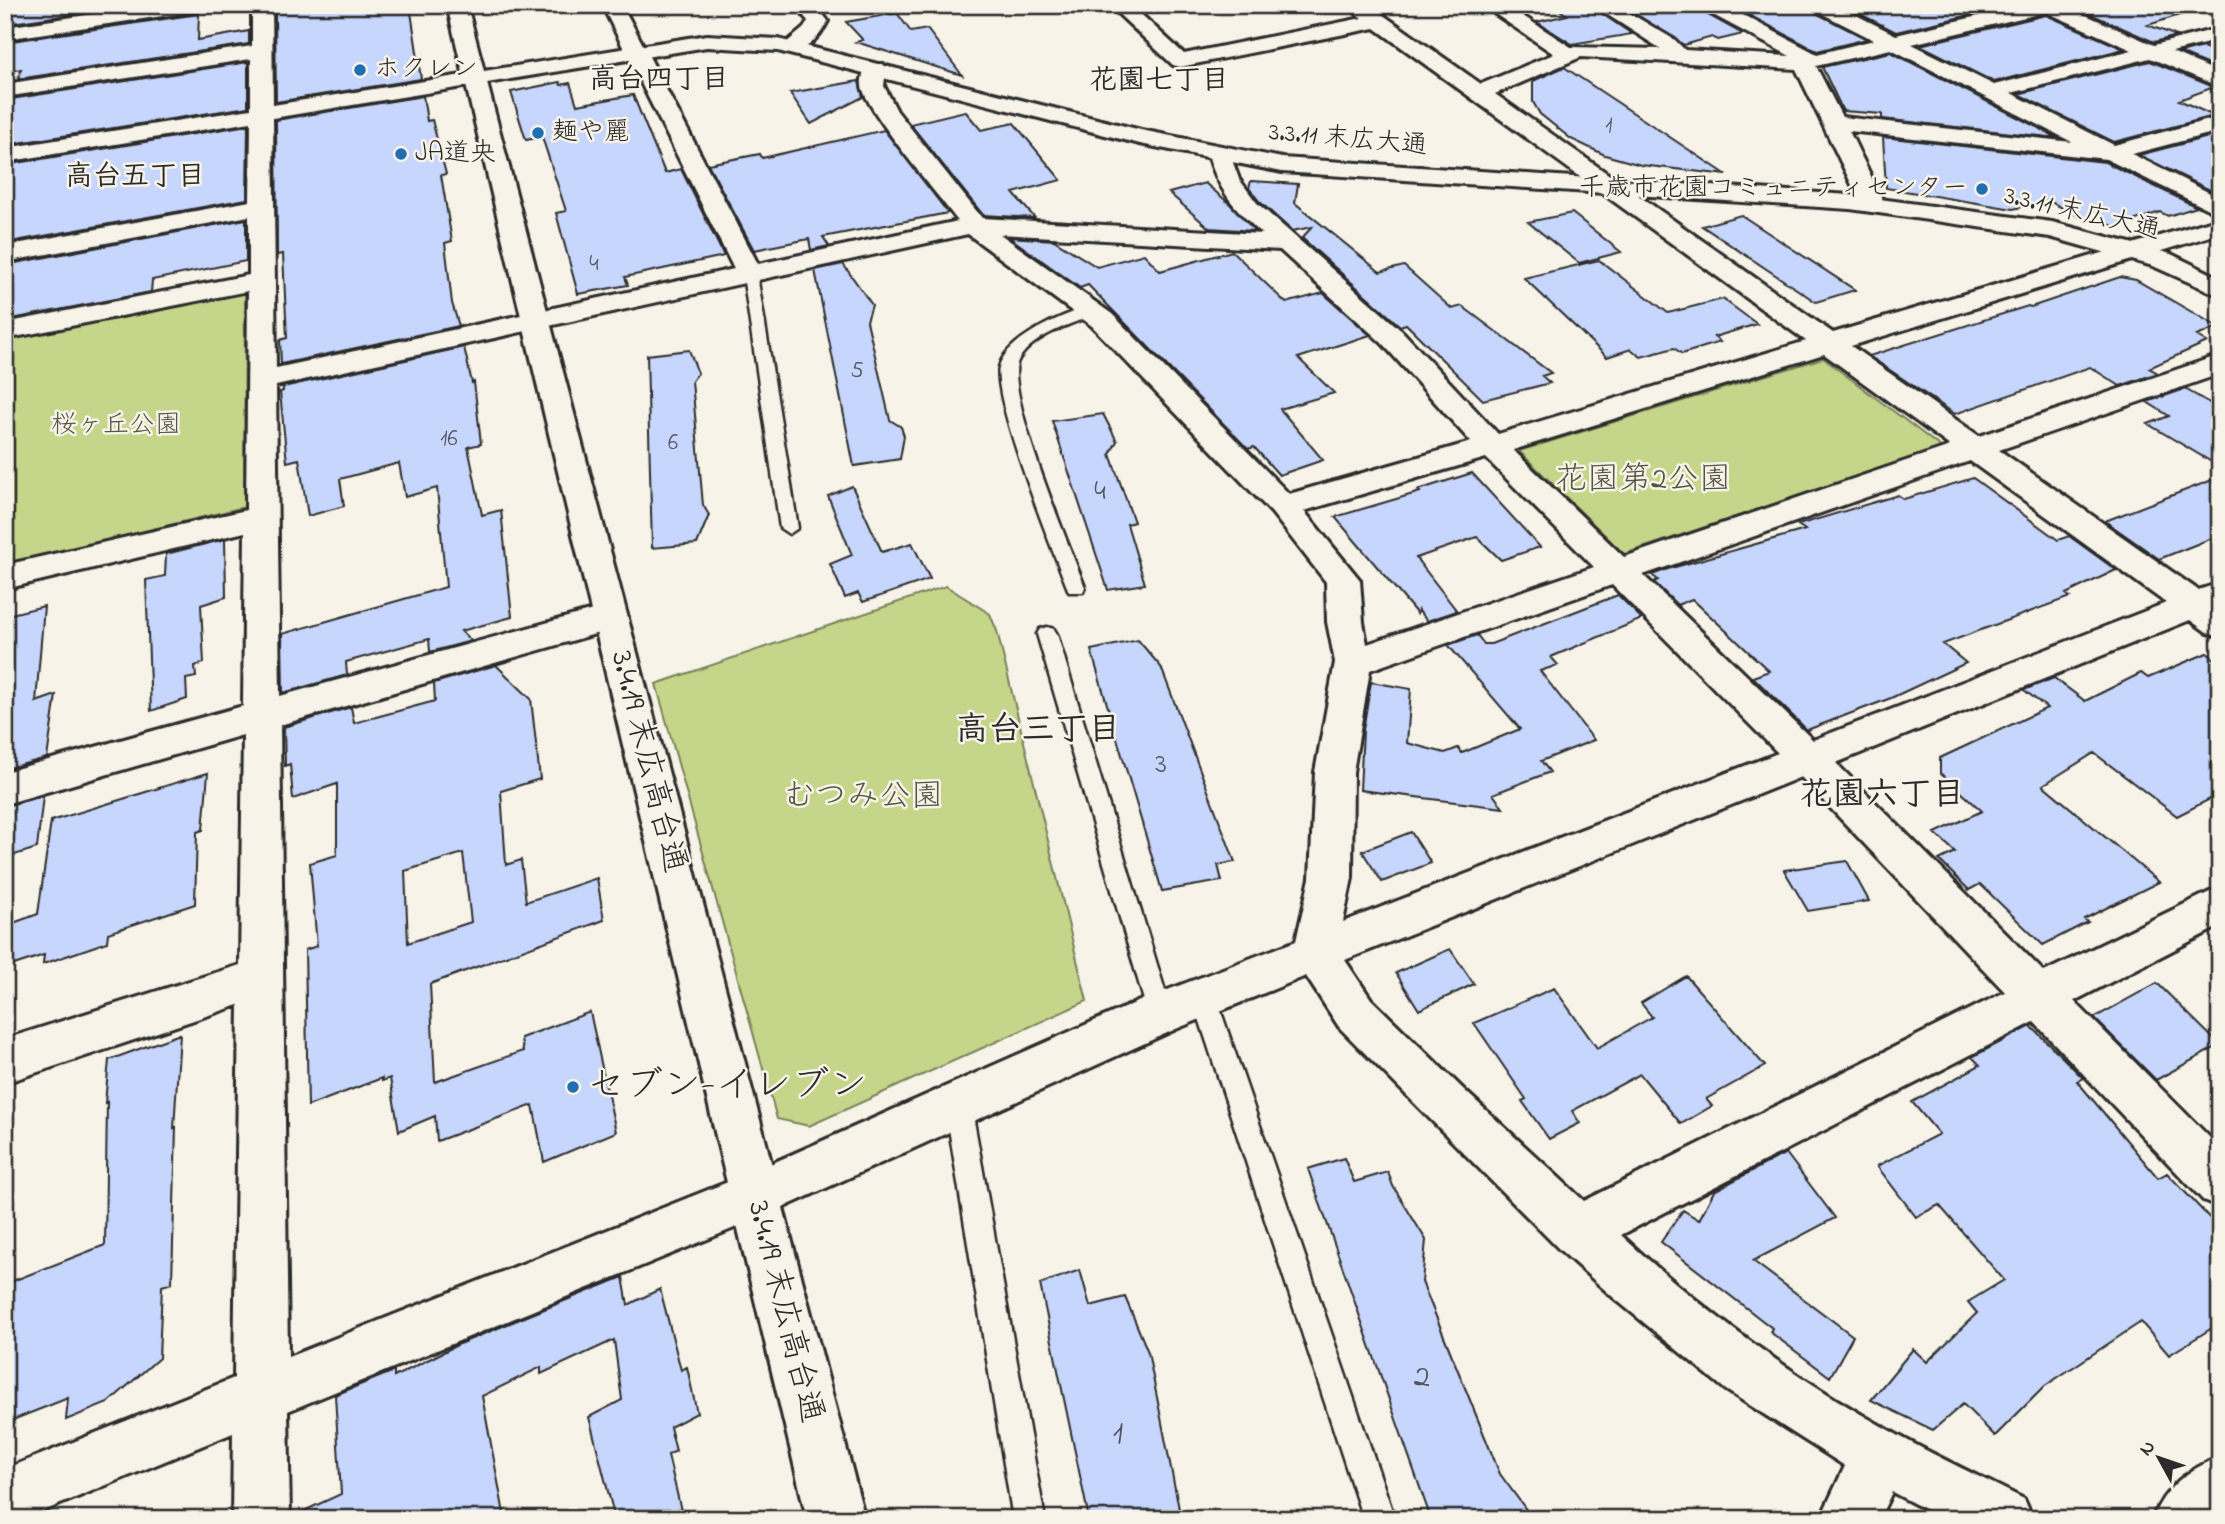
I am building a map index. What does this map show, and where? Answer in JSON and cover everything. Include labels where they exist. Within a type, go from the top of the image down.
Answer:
[{"type":"street","points":[[5,33],[197,5]]},
{"type":"street","points":[[261,1519],[262,5]]},
{"type":"street","name":"3.4.19 末広高台通","points":[[457,5],[836,1519]]},
{"type":"street","points":[[612,5],[750,275]]},
{"type":"street","points":[[790,48],[812,32],[818,20],[805,5]]},
{"type":"street","points":[[1119,5],[1180,61],[1379,21]]},
{"type":"street","points":[[1356,5],[1975,449],[2211,608]]},
{"type":"street","points":[[1492,5],[1570,55]]},
{"type":"street","points":[[1602,5],[1668,44],[1679,57]]},
{"type":"street","points":[[1716,9],[1752,5]]},
{"type":"street","points":[[1820,5],[2220,208]]},
{"type":"street","points":[[1478,93],[1578,51],[1810,62],[2047,6],[2220,81]]},
{"type":"street","points":[[1716,9],[1810,62],[1833,122],[1873,205]]},
{"type":"street","points":[[1991,92],[2220,34]]},
{"type":"street","name":"3.3.11 末広大通","points":[[5,155],[707,40],[790,48],[1140,137],[1282,165],[1793,197],[1873,205],[2052,230],[2162,260],[2220,288]]},
{"type":"street","points":[[5,91],[262,51]]},
{"type":"street","points":[[875,69],[873,86],[887,113],[974,225],[1102,320],[1283,506],[1343,580],[1345,622],[1353,662],[1334,772],[1331,878],[1315,952],[1355,1013],[1577,1231],[1632,1280],[1745,1371],[1880,1456],[2004,1519]]},
{"type":"street","points":[[1833,122],[2111,153],[2220,124]]},
{"type":"street","points":[[1220,154],[1227,180],[1248,208],[1392,337],[1492,446],[1807,758],[2220,1182]]},
{"type":"street","points":[[5,254],[262,206]]},
{"type":"street","points":[[262,380],[974,225],[1287,243]]},
{"type":"street","points":[[1283,506],[1492,446],[2220,225]]},
{"type":"street","points":[[5,331],[262,280]]},
{"type":"street","points":[[1353,662],[2220,364]]},
{"type":"street","points":[[5,577],[262,517]]},
{"type":"street","points":[[5,1498],[754,1196],[1160,1014],[1807,758],[2211,608]]},
{"type":"street","points":[[5,788],[611,617]]},
{"type":"street","points":[[1577,1231],[2220,905]]},
{"type":"street","points":[[5,1061],[262,978]]},
{"type":"street","points":[[1849,1519],[1880,1456]]},
{"type":"street","points":[[2181,1519],[2220,1485]]},
{"type":"lane","points":[[750,275],[789,528]]},
{"type":"lane","points":[[1076,587],[1010,400],[1007,367],[1021,347],[1050,328],[1090,312]]},
{"type":"lane","points":[[1047,634],[1160,1014]]},
{"type":"lane","points":[[1204,997],[1379,1519]]},
{"type":"lane","points":[[958,1104],[1030,1519]]},
{"type":"green space","name":"桜ヶ丘公園","points":[[245,290],[244,507],[5,565],[5,338]]},
{"type":"green space","name":"花園第2公園","points":[[1823,358],[1942,448],[1624,554],[1519,451]]},
{"type":"green space","name":"むつみ公園","points":[[946,586],[990,614],[997,631],[1087,1001],[809,1126],[777,1119],[656,684]]},
{"type":"building","points":[[5,5],[135,5],[5,24]]},
{"type":"building","points":[[280,5],[410,5],[421,79],[276,102],[275,10],[280,9]]},
{"type":"building","points":[[1552,5],[1589,5],[1632,34],[1572,44],[1537,22],[1567,15]]},
{"type":"building","points":[[1622,5],[1697,5],[1701,11],[1743,34],[1718,40],[1712,37],[1684,45]]},
{"type":"building","points":[[1730,5],[1808,5],[1812,11],[1867,39],[1817,51]]},
{"type":"building","points":[[1842,5],[2013,5],[1896,32]]},
{"type":"building","points":[[2070,5],[2185,5],[2186,13],[2148,25],[2177,36],[2154,42]]},
{"type":"building","points":[[897,13],[911,32],[927,29],[962,75],[856,42],[863,40],[846,22]]},
{"type":"building","points":[[199,14],[198,40],[249,31],[249,44],[18,79],[21,69],[5,72],[5,42]]},
{"type":"building","points":[[2046,15],[2124,49],[1994,82],[1920,45]]},
{"type":"building","points":[[2203,47],[2220,53],[2220,70],[2180,53]]},
{"type":"building","points":[[1891,52],[2058,138],[1882,119],[1882,114],[1843,111],[1822,67]]},
{"type":"building","points":[[2150,61],[2214,87],[2179,100],[2214,116],[2114,142],[2018,94]]},
{"type":"building","points":[[248,62],[248,107],[5,145],[5,116],[11,99]]},
{"type":"building","points":[[1564,67],[1727,175],[1641,165],[1605,155],[1571,139],[1540,114],[1533,102],[1533,81]]},
{"type":"building","points":[[859,81],[863,97],[811,124],[790,93]]},
{"type":"building","points":[[560,82],[561,85],[570,83],[577,105],[633,95],[665,173],[681,169],[724,256],[625,277],[628,285],[578,294],[556,213],[566,211],[542,137],[526,140],[511,92]]},
{"type":"building","points":[[423,96],[427,121],[432,120],[446,174],[441,175],[452,241],[445,243],[452,303],[459,326],[281,364],[280,340],[287,338],[283,254],[277,255],[276,120]]},
{"type":"building","points":[[965,111],[981,130],[1014,123],[1061,180],[1013,193],[1035,218],[983,215],[910,124]]},
{"type":"building","points":[[248,125],[247,199],[5,243],[5,165]]},
{"type":"building","points":[[884,130],[948,213],[823,237],[829,246],[811,250],[809,239],[754,250],[708,164],[760,154],[762,158]]},
{"type":"building","points":[[2220,134],[2220,195],[2139,155]]},
{"type":"building","points":[[1883,137],[2105,162],[2197,207],[2168,216],[2160,212],[2115,227],[2094,217],[2086,220],[2049,201],[2013,209],[1886,188]]},
{"type":"building","points":[[1251,181],[1298,184],[1295,203],[1380,272],[1404,266],[1452,309],[1462,306],[1551,373],[1542,376],[1550,383],[1483,400],[1406,324],[1400,326],[1302,238],[1312,227],[1292,231],[1259,201],[1249,188]]},
{"type":"building","points":[[1205,183],[1230,204],[1255,231],[1209,228],[1169,193]]},
{"type":"building","points":[[1572,213],[1621,252],[1579,263],[1528,222]]},
{"type":"building","points":[[1741,215],[1855,290],[1816,302],[1702,226]]},
{"type":"building","points":[[246,219],[246,261],[152,280],[151,292],[7,320],[9,308],[5,308],[5,265]]},
{"type":"building","points":[[1009,237],[1054,240],[1097,267],[1144,254],[1160,271],[1232,251],[1286,303],[1323,293],[1370,335],[1298,358],[1334,393],[1280,409],[1323,460],[1279,475],[1254,447],[1248,449],[1088,285],[1080,288]]},
{"type":"building","points":[[1599,260],[1668,313],[1723,299],[1757,324],[1714,337],[1720,342],[1682,354],[1674,348],[1641,357],[1631,349],[1607,357],[1524,278]]},
{"type":"building","points":[[843,264],[872,305],[867,321],[890,420],[901,427],[904,436],[900,459],[854,466],[815,270]]},
{"type":"building","points":[[2120,277],[2136,280],[2218,327],[2197,336],[2207,342],[2149,368],[2158,373],[2120,386],[2090,367],[1955,414],[1869,356],[2031,307]]},
{"type":"building","points":[[464,347],[472,383],[474,382],[481,444],[468,447],[482,515],[501,510],[512,617],[461,631],[471,641],[430,652],[429,639],[346,662],[347,675],[283,693],[282,634],[446,587],[437,488],[405,497],[399,463],[340,479],[344,506],[308,516],[299,459],[287,462],[280,392],[283,387]]},
{"type":"building","points":[[689,350],[698,373],[692,381],[703,505],[709,515],[697,544],[652,548],[647,355]]},
{"type":"building","points":[[2185,389],[2220,409],[2220,467],[2148,424],[2169,416],[2147,402]]},
{"type":"building","points":[[1103,414],[1117,441],[1110,454],[1134,522],[1127,524],[1145,584],[1108,590],[1052,421]]},
{"type":"building","points":[[1472,473],[1540,547],[1501,560],[1477,537],[1416,558],[1457,611],[1427,621],[1418,610],[1417,614],[1335,517],[1420,492],[1418,490]]},
{"type":"building","points":[[2220,477],[2220,535],[2159,559],[2105,521]]},
{"type":"building","points":[[1973,478],[2058,540],[2069,536],[2116,570],[2066,594],[2070,597],[1943,644],[1966,663],[1891,698],[1807,730],[1753,677],[1769,671],[1692,599],[1677,605],[1654,582],[1658,580],[1652,575],[1668,569],[1805,530],[1798,525],[1898,495],[1904,499]]},
{"type":"building","points":[[852,486],[882,552],[912,543],[930,579],[863,602],[858,593],[845,598],[830,564],[852,555],[828,496]]},
{"type":"building","points":[[225,539],[226,597],[201,605],[204,663],[195,666],[196,677],[186,679],[187,699],[151,711],[146,580],[165,576],[166,554]]},
{"type":"building","points":[[1618,595],[1642,619],[1551,657],[1558,665],[1540,671],[1594,740],[1541,761],[1550,772],[1493,794],[1503,808],[1360,790],[1363,730],[1371,682],[1411,689],[1407,743],[1445,753],[1458,748],[1462,753],[1520,729],[1448,645],[1477,635],[1484,644],[1491,644]]},
{"type":"building","points":[[44,606],[36,702],[56,695],[47,758],[5,769],[7,615]]},
{"type":"building","points":[[1138,640],[1161,667],[1235,862],[1218,865],[1222,881],[1162,891],[1091,650]]},
{"type":"building","points":[[2207,653],[2220,663],[2220,794],[2177,816],[2094,753],[2043,785],[2159,882],[2084,919],[2088,922],[2043,945],[1980,884],[1969,890],[1939,860],[1955,852],[1935,833],[1982,811],[1940,773],[1940,758],[2047,708],[2024,690],[2054,678],[2085,701],[2141,673],[2148,678]]},
{"type":"building","points":[[496,665],[531,699],[540,779],[501,791],[506,865],[521,860],[526,902],[597,878],[604,920],[430,984],[435,1082],[523,1051],[521,1038],[590,1012],[616,1132],[544,1162],[533,1105],[437,1141],[435,1116],[399,1131],[390,1078],[382,1081],[382,1078],[308,1106],[305,950],[317,946],[310,863],[337,855],[337,784],[293,799],[290,764],[285,766],[284,727],[351,707],[354,723],[435,701],[434,683]],"holes":[[[463,853],[471,922],[408,943],[405,871]]]},
{"type":"building","points":[[208,773],[203,830],[197,832],[195,904],[108,933],[107,942],[43,964],[44,955],[5,968],[5,926],[38,914],[51,821]]},
{"type":"building","points":[[43,796],[37,848],[5,858],[5,806]]},
{"type":"building","points":[[1411,832],[1431,863],[1382,882],[1362,851]]},
{"type":"building","points":[[1847,861],[1869,901],[1808,911],[1784,870]]},
{"type":"building","points":[[1450,949],[1474,984],[1419,1010],[1396,973]]},
{"type":"building","points":[[1686,976],[1765,1066],[1706,1099],[1712,1106],[1681,1124],[1640,1074],[1572,1111],[1580,1123],[1549,1139],[1522,1101],[1526,1099],[1474,1023],[1554,988],[1597,1048],[1652,1017],[1641,1003]]},
{"type":"building","points":[[2157,983],[2220,1045],[2156,1080],[2094,1018]]},
{"type":"building","points":[[2031,1026],[2083,1078],[2077,1081],[2158,1178],[2167,1173],[2220,1229],[2220,1323],[2169,1355],[2141,1322],[2045,1386],[1995,1436],[1963,1404],[1933,1430],[1871,1400],[1913,1349],[1927,1362],[1977,1313],[1968,1302],[2004,1280],[1939,1205],[1916,1217],[1877,1166],[1939,1134],[1912,1102],[1980,1065],[1972,1057]]},
{"type":"building","points":[[180,1034],[174,1128],[176,1127],[172,1283],[162,1286],[159,1358],[108,1403],[66,1420],[68,1398],[5,1423],[5,1284],[105,1245],[107,1102],[105,1103],[109,1060]]},
{"type":"building","points":[[1786,1153],[1835,1218],[1753,1261],[1853,1336],[1830,1377],[1770,1332],[1772,1328],[1661,1242],[1683,1210],[1699,1220],[1714,1191]]},
{"type":"building","points":[[1344,1158],[1354,1182],[1388,1172],[1393,1186],[1426,1240],[1422,1282],[1500,1474],[1533,1519],[1431,1519],[1308,1169]]},
{"type":"building","points":[[1080,1270],[1090,1306],[1125,1297],[1148,1352],[1181,1519],[1089,1519],[1040,1284]]},
{"type":"building","points":[[623,1277],[628,1305],[660,1289],[681,1370],[687,1367],[697,1413],[670,1427],[676,1451],[668,1455],[683,1519],[615,1519],[589,1417],[622,1400],[614,1340],[541,1374],[541,1367],[482,1396],[505,1519],[293,1519],[293,1516],[341,1494],[335,1395],[394,1371],[394,1377],[459,1344]]},
{"type":"place","name":"ホクレン","points":[[360,70]]},
{"type":"place","name":"麺や麗","points":[[538,133]]},
{"type":"place","name":"JA道央","points":[[401,154]]},
{"type":"place","name":"千歳市花園コミュニティセンター","points":[[1982,189]]},
{"type":"place","name":"セブン-イレブン","points":[[573,1087]]},
{"type":"district","name":"高台四丁目","points":[[659,80]]},
{"type":"district","name":"花園七丁目","points":[[1159,81]]},
{"type":"district","name":"高台五丁目","points":[[135,177]]},
{"type":"district","name":"高台三丁目","points":[[1038,731]]},
{"type":"district","name":"花園六丁目","points":[[1882,796]]}]
